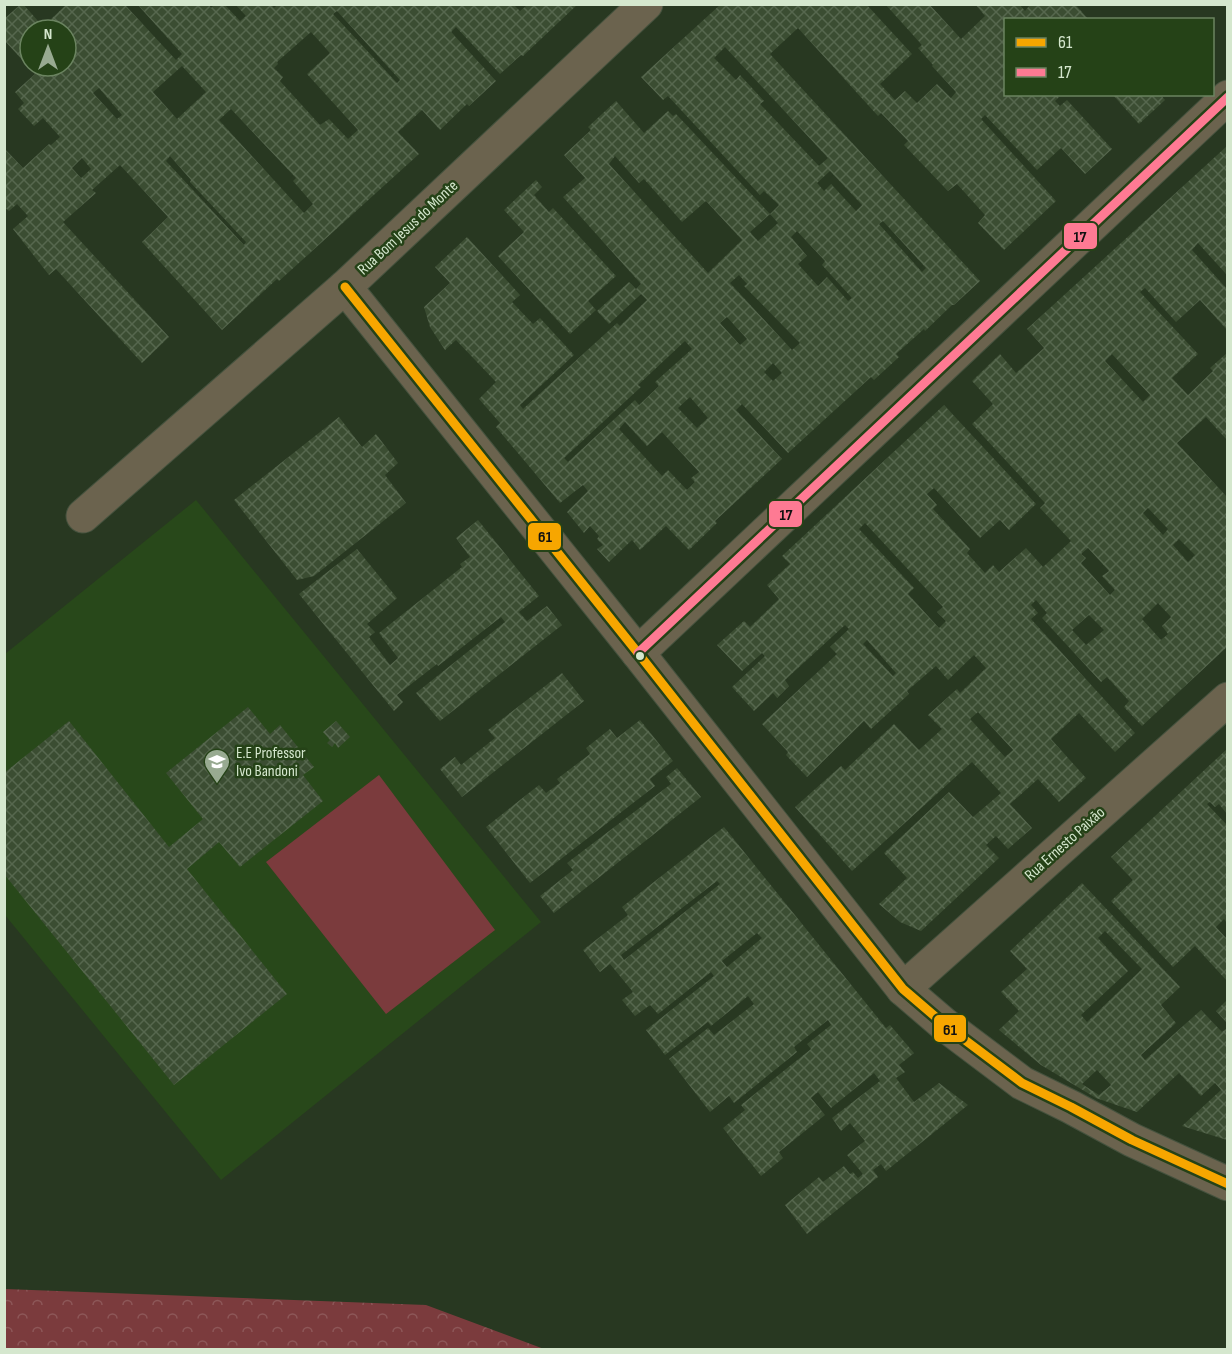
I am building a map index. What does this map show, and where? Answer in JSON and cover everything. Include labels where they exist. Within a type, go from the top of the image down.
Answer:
[{"type":"street","name":"Rua Bom Jesus do Monte","points":[[83,516],[345,287],[646,4]]},
{"type":"street","points":[[638,652],[1227,97]]},
{"type":"street","points":[[345,287],[638,652],[903,989],[945,1025],[1022,1083],[1132,1140],[1227,1184]]},
{"type":"street","name":"Rua Ernesto Paixão","points":[[903,989],[1227,699]]},
{"type":"shaded area","name":"E.E Professor Ivo Bandoni","points":[[196,500],[541,922],[221,1180],[5,915],[5,654]]},
{"type":"green space","points":[[379,775],[495,930],[386,1014],[266,862]]},
{"type":"green space","points":[[5,1289],[426,1305],[544,1349],[5,1349]]},
{"type":"building","points":[[23,4],[35,18],[18,18],[18,55],[4,40],[4,19]]},
{"type":"building","points":[[67,4],[127,4],[126,6],[176,60],[182,54],[137,4],[208,4],[211,8],[215,4],[224,4],[240,21],[246,16],[235,4],[271,4],[274,8],[278,4],[513,4],[520,11],[526,6],[525,4],[578,4],[523,56],[521,55],[500,74],[456,27],[451,32],[496,81],[440,130],[422,110],[398,132],[419,154],[222,330],[142,242],[168,217],[120,165],[92,190],[96,193],[63,222],[169,337],[142,363],[56,269],[49,275],[13,229],[28,216],[17,204],[9,211],[4,207],[4,148],[23,168],[60,137],[43,118],[34,126],[18,109],[24,103],[15,92],[31,78],[78,78],[78,18],[52,18]],"holes":[[[337,11],[400,80],[397,83],[333,14]],[[311,32],[330,53],[307,74],[358,130],[348,139],[329,119],[320,125],[280,81],[283,77],[274,68],[277,62]],[[182,66],[206,92],[177,119],[153,92]],[[99,88],[122,115],[117,119],[93,93]],[[231,109],[296,178],[293,181],[313,204],[304,213],[219,120]],[[170,156],[191,180],[190,182],[246,242],[244,245],[166,161]],[[82,158],[91,169],[81,178],[72,168]]]},
{"type":"building","points":[[721,4],[866,4],[912,54],[880,84],[895,100],[905,91],[917,103],[937,84],[951,98],[956,92],[918,48],[922,45],[885,4],[929,4],[961,39],[985,16],[975,4],[1019,4],[1025,11],[1029,6],[1027,4],[1075,4],[1087,18],[1004,18],[1004,96],[1058,96],[1055,101],[1060,106],[1067,100],[1112,149],[1085,174],[1061,148],[1037,170],[985,115],[981,119],[1056,201],[1004,250],[978,223],[985,215],[957,184],[948,191],[904,145],[908,141],[881,113],[878,116],[798,28],[770,54],[980,281],[896,354],[899,357],[874,380],[871,377],[788,453],[742,404],[736,410],[782,459],[715,521],[717,523],[689,550],[666,526],[640,550],[632,540],[609,562],[597,549],[603,545],[597,539],[599,536],[590,526],[584,533],[567,512],[588,491],[583,485],[560,503],[496,427],[500,423],[479,399],[496,382],[456,340],[445,350],[430,327],[424,307],[450,283],[435,267],[467,237],[520,295],[512,302],[533,324],[540,318],[574,355],[520,405],[523,409],[617,323],[620,326],[647,300],[641,294],[609,324],[597,311],[629,282],[636,289],[641,284],[563,197],[585,178],[564,155],[591,130],[588,127],[616,101],[644,133],[668,111],[673,116],[676,114],[770,214],[779,205],[764,191],[760,195],[668,96],[663,100],[641,77]],"holes":[[[725,47],[828,158],[819,166],[760,104],[764,101],[740,75],[736,80],[714,58]],[[615,156],[639,183],[644,179],[682,222],[706,201],[742,240],[708,273],[609,164]],[[830,171],[862,205],[856,211],[831,184],[824,191],[817,183]],[[770,214],[778,223],[758,241],[750,232]],[[883,221],[926,268],[922,272],[879,224]],[[797,231],[825,261],[822,265],[852,298],[848,301],[827,277],[818,286],[798,264],[807,256],[791,237]],[[739,275],[747,284],[744,286],[800,343],[792,350],[730,283]],[[727,317],[747,339],[740,345],[720,323]],[[685,341],[692,349],[655,382],[659,386],[639,405],[635,400],[568,462],[564,458],[641,387],[638,385]],[[773,363],[782,373],[773,381],[764,372]],[[690,397],[708,418],[697,428],[678,408]],[[625,422],[647,446],[662,432],[699,472],[691,478],[695,482],[687,490],[668,470],[662,476],[619,429]]]},
{"type":"building","points":[[1114,96],[1162,96],[1165,100],[1139,124]]},
{"type":"building","points":[[1227,146],[1227,275],[1198,243],[1192,250],[1227,289],[1227,330],[1200,300],[1176,322],[1145,288],[1140,292],[1198,354],[1172,378],[1188,395],[1213,371],[1210,368],[1227,353],[1227,440],[1206,417],[1177,443],[1227,497],[1227,647],[1142,726],[1124,707],[1129,701],[1107,677],[1101,682],[1042,618],[1047,613],[1036,600],[1031,605],[1038,613],[1031,619],[1135,733],[1115,752],[1079,713],[1051,739],[1086,778],[1059,802],[1038,779],[1010,804],[1032,828],[1008,849],[996,836],[986,845],[999,858],[921,931],[900,922],[879,904],[907,878],[884,853],[949,792],[973,817],[1001,793],[972,762],[852,871],[795,807],[841,766],[845,770],[894,724],[919,750],[942,729],[928,715],[957,689],[960,693],[986,668],[974,655],[948,680],[936,666],[907,691],[909,694],[871,729],[864,721],[807,777],[762,724],[837,654],[830,647],[849,629],[845,625],[785,680],[789,686],[777,698],[773,693],[754,711],[732,687],[765,656],[762,653],[742,671],[717,645],[744,621],[750,627],[779,599],[767,585],[790,564],[782,556],[944,405],[1036,504],[1009,530],[1000,520],[980,538],[934,488],[927,494],[937,505],[933,509],[970,549],[967,553],[985,573],[993,565],[999,572],[1026,548],[1043,567],[1071,541],[1040,508],[1045,503],[972,424],[993,404],[972,381],[1000,354],[1016,373],[1044,348],[1027,329]],"holes":[[[1112,354],[1150,395],[1143,402],[1105,361]],[[1148,508],[1168,529],[1163,535],[1143,513]],[[865,523],[943,607],[937,612],[946,621],[939,628],[908,594],[914,588],[859,529]],[[1179,539],[1195,555],[1188,562],[1173,545]],[[1088,548],[1109,571],[1102,576],[1115,590],[1110,595],[1081,563],[1086,558],[1081,554]],[[1158,603],[1171,617],[1162,626],[1168,634],[1161,640],[1142,619]],[[1089,615],[1104,630],[1086,645],[1072,630]],[[867,640],[896,673],[893,676],[863,644]],[[978,712],[1013,750],[1005,757],[970,719]]]},
{"type":"building","points":[[536,180],[542,187],[534,195],[549,212],[553,208],[616,276],[588,301],[596,310],[570,334],[498,256],[524,232],[504,210]]},
{"type":"building","points":[[339,417],[362,447],[376,434],[398,463],[385,475],[406,503],[314,576],[297,580],[234,500]]},
{"type":"building","points":[[478,520],[539,596],[519,612],[527,621],[547,606],[562,625],[440,721],[416,693],[505,622],[501,617],[397,695],[403,702],[394,711],[299,594],[357,549],[397,598],[367,624],[375,632],[369,637],[390,665],[398,658],[379,633],[462,567],[460,564],[470,557],[456,538]]},
{"type":"building","points":[[562,673],[584,701],[462,797],[440,769],[455,757],[461,765],[495,738],[488,730]]},
{"type":"building","points":[[248,707],[270,734],[280,725],[314,767],[303,775],[323,801],[240,867],[219,842],[187,869],[287,994],[174,1085],[4,874],[4,773],[69,721],[169,847],[203,819],[166,773]]},
{"type":"building","points":[[640,720],[673,761],[650,779],[655,786],[530,883],[486,827],[539,785],[546,793],[560,783],[557,779],[590,754],[586,748],[610,729],[617,738]]},
{"type":"building","points":[[336,721],[350,737],[338,748],[335,743],[332,747],[327,743],[330,740],[323,732]]},
{"type":"building","points":[[1227,749],[1227,814],[1219,804],[1215,807],[1210,802],[1207,804],[1227,825],[1227,923],[1224,919],[1216,927],[1227,939],[1227,981],[1195,946],[1173,967],[1111,901],[1133,880],[1111,857]]},
{"type":"building","points":[[677,768],[701,797],[554,913],[540,896],[573,870],[567,863],[671,784],[666,777]]},
{"type":"building","points":[[724,827],[886,1028],[890,1025],[914,1053],[899,1065],[905,1072],[896,1078],[914,1102],[939,1083],[968,1105],[886,1171],[881,1164],[873,1170],[878,1177],[807,1234],[785,1205],[819,1177],[823,1182],[844,1166],[850,1174],[853,1172],[858,1178],[863,1174],[847,1155],[865,1141],[850,1123],[841,1131],[832,1118],[880,1081],[874,1073],[831,1108],[818,1092],[811,1098],[825,1115],[779,1152],[783,1158],[761,1176],[723,1128],[745,1110],[741,1105],[811,1049],[807,1044],[831,1025],[828,1020],[794,1047],[797,1052],[734,1103],[729,1096],[710,1112],[669,1059],[708,1028],[714,1035],[754,1004],[748,996],[711,1026],[708,1022],[665,1055],[646,1030],[714,976],[711,972],[658,1014],[650,1005],[635,1016],[622,1000],[633,992],[610,964],[600,972],[583,950],[628,915],[622,907]],"holes":[[[717,881],[720,884],[624,960],[621,955]],[[757,933],[762,938],[727,967],[722,961]]]},
{"type":"building","points":[[1082,883],[1180,987],[1161,1005],[1176,1023],[1141,1055],[1145,1060],[1201,1010],[1222,1032],[1227,1028],[1227,1140],[1182,1126],[1221,1090],[1215,1083],[1201,1096],[1179,1073],[1137,1112],[1096,1098],[1041,1065],[999,1030],[1019,1011],[1001,992],[1027,969],[1010,951]],"holes":[[[1105,931],[1142,969],[1087,1022],[1081,1015],[1128,971],[1098,938]],[[1097,1070],[1111,1085],[1099,1095],[1082,1084]]]},
{"type":"building","points":[[1227,1000],[1227,1023],[1216,1011]]},
{"type":"transit line","name":"17","points":[[638,653],[1228,97]]},
{"type":"transit line","name":"61","points":[[345,287],[903,989],[945,1025],[1022,1083],[1132,1140],[1228,1184]]},
{"type":"place","name":"E.E Professor Ivo Bandoni","points":[[217,785]]}]
